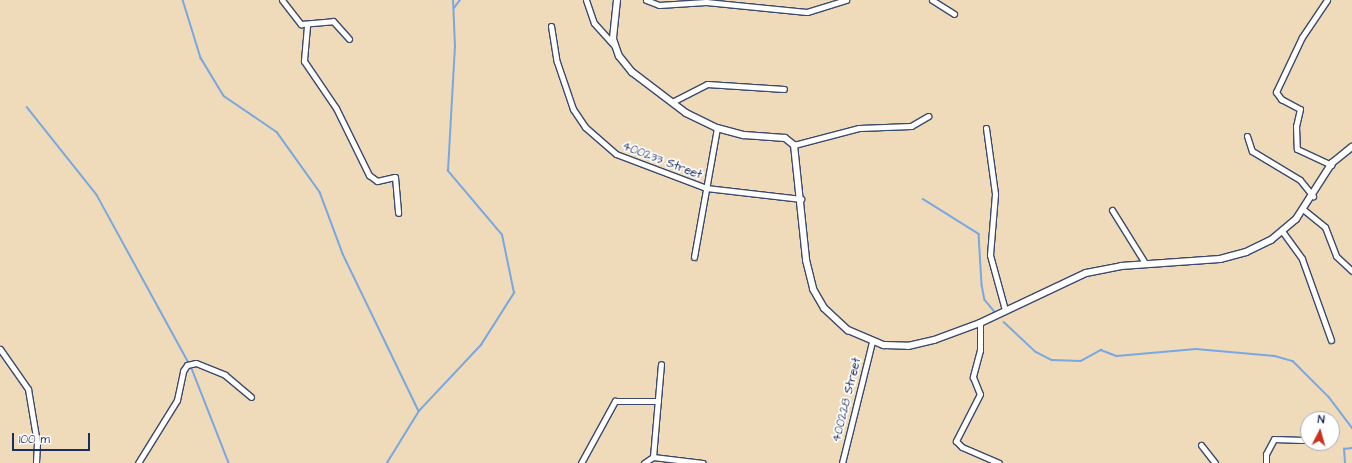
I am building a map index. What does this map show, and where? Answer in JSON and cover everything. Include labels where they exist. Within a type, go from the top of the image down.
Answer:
[{"type":"street","points":[[282,0],[295,20],[307,26],[333,21],[348,39]]},
{"type":"street","points":[[586,0],[594,23],[615,46],[632,72],[672,102],[717,128],[744,135],[785,138],[794,145],[801,199],[806,260],[816,294],[836,321],[872,342],[895,346],[920,344],[980,323],[1086,273],[1145,264],[1220,259],[1256,248],[1282,231],[1304,210],[1332,165],[1352,147]]},
{"type":"street","points":[[615,46],[612,26],[618,0]]},
{"type":"street","points":[[646,0],[659,5],[706,2],[807,12],[846,0]]},
{"type":"street","points":[[932,0],[954,14]]},
{"type":"street","points":[[1327,0],[1302,37],[1276,92],[1281,99],[1300,109],[1296,126],[1297,149],[1332,165]]},
{"type":"street","points":[[307,26],[304,61],[336,108],[369,175],[377,181],[395,177],[398,213]]},
{"type":"street","name":"400233 Street","points":[[551,26],[563,86],[585,127],[616,154],[706,188],[801,199]]},
{"type":"street","points":[[672,102],[707,84],[784,89]]},
{"type":"street","points":[[794,145],[859,128],[911,126],[928,116]]},
{"type":"street","points":[[694,257],[693,244],[706,188],[717,128]]},
{"type":"street","points":[[986,128],[995,194],[990,258],[1005,310]]},
{"type":"street","points":[[1247,136],[1252,151],[1300,180],[1313,196]]},
{"type":"street","points":[[1112,210],[1145,264]]},
{"type":"street","points":[[1304,210],[1325,227],[1336,256],[1352,271]]},
{"type":"street","points":[[1282,231],[1302,259],[1331,340]]},
{"type":"street","points":[[980,323],[980,346],[973,377],[980,394],[958,432],[956,441],[962,447],[999,463]]},
{"type":"street","name":"400228 Street","points":[[842,463],[872,342]]},
{"type":"street","points":[[0,349],[28,389],[37,443],[36,463]]},
{"type":"street","points":[[138,463],[177,400],[183,371],[187,365],[196,363],[226,375],[251,397]]},
{"type":"street","points":[[653,457],[661,364]]},
{"type":"street","points":[[581,463],[612,404],[622,399],[658,401]]},
{"type":"street","points":[[1266,463],[1266,454],[1274,439],[1300,440]]},
{"type":"street","points":[[1201,445],[1215,463]]},
{"type":"street","points":[[644,463],[653,457],[703,463]]},
{"type":"waterway","points":[[183,0],[201,58],[224,96],[277,132],[320,192],[343,254],[419,411]]},
{"type":"waterway","points":[[387,463],[419,411],[481,345],[514,293],[502,235],[448,171],[455,47],[453,0]]},
{"type":"waterway","points":[[454,8],[460,0]]},
{"type":"waterway","points":[[27,107],[97,195],[189,363]]},
{"type":"waterway","points":[[923,199],[979,234],[982,285],[985,300],[995,312]]},
{"type":"waterway","points":[[1004,322],[1036,352],[1052,360],[1081,361],[1101,350],[1117,356],[1196,349],[1275,356],[1293,361],[1329,397],[1352,428]]},
{"type":"waterway","points":[[191,366],[229,463]]},
{"type":"waterway","points":[[1345,463],[1344,449],[1352,448]]}]
